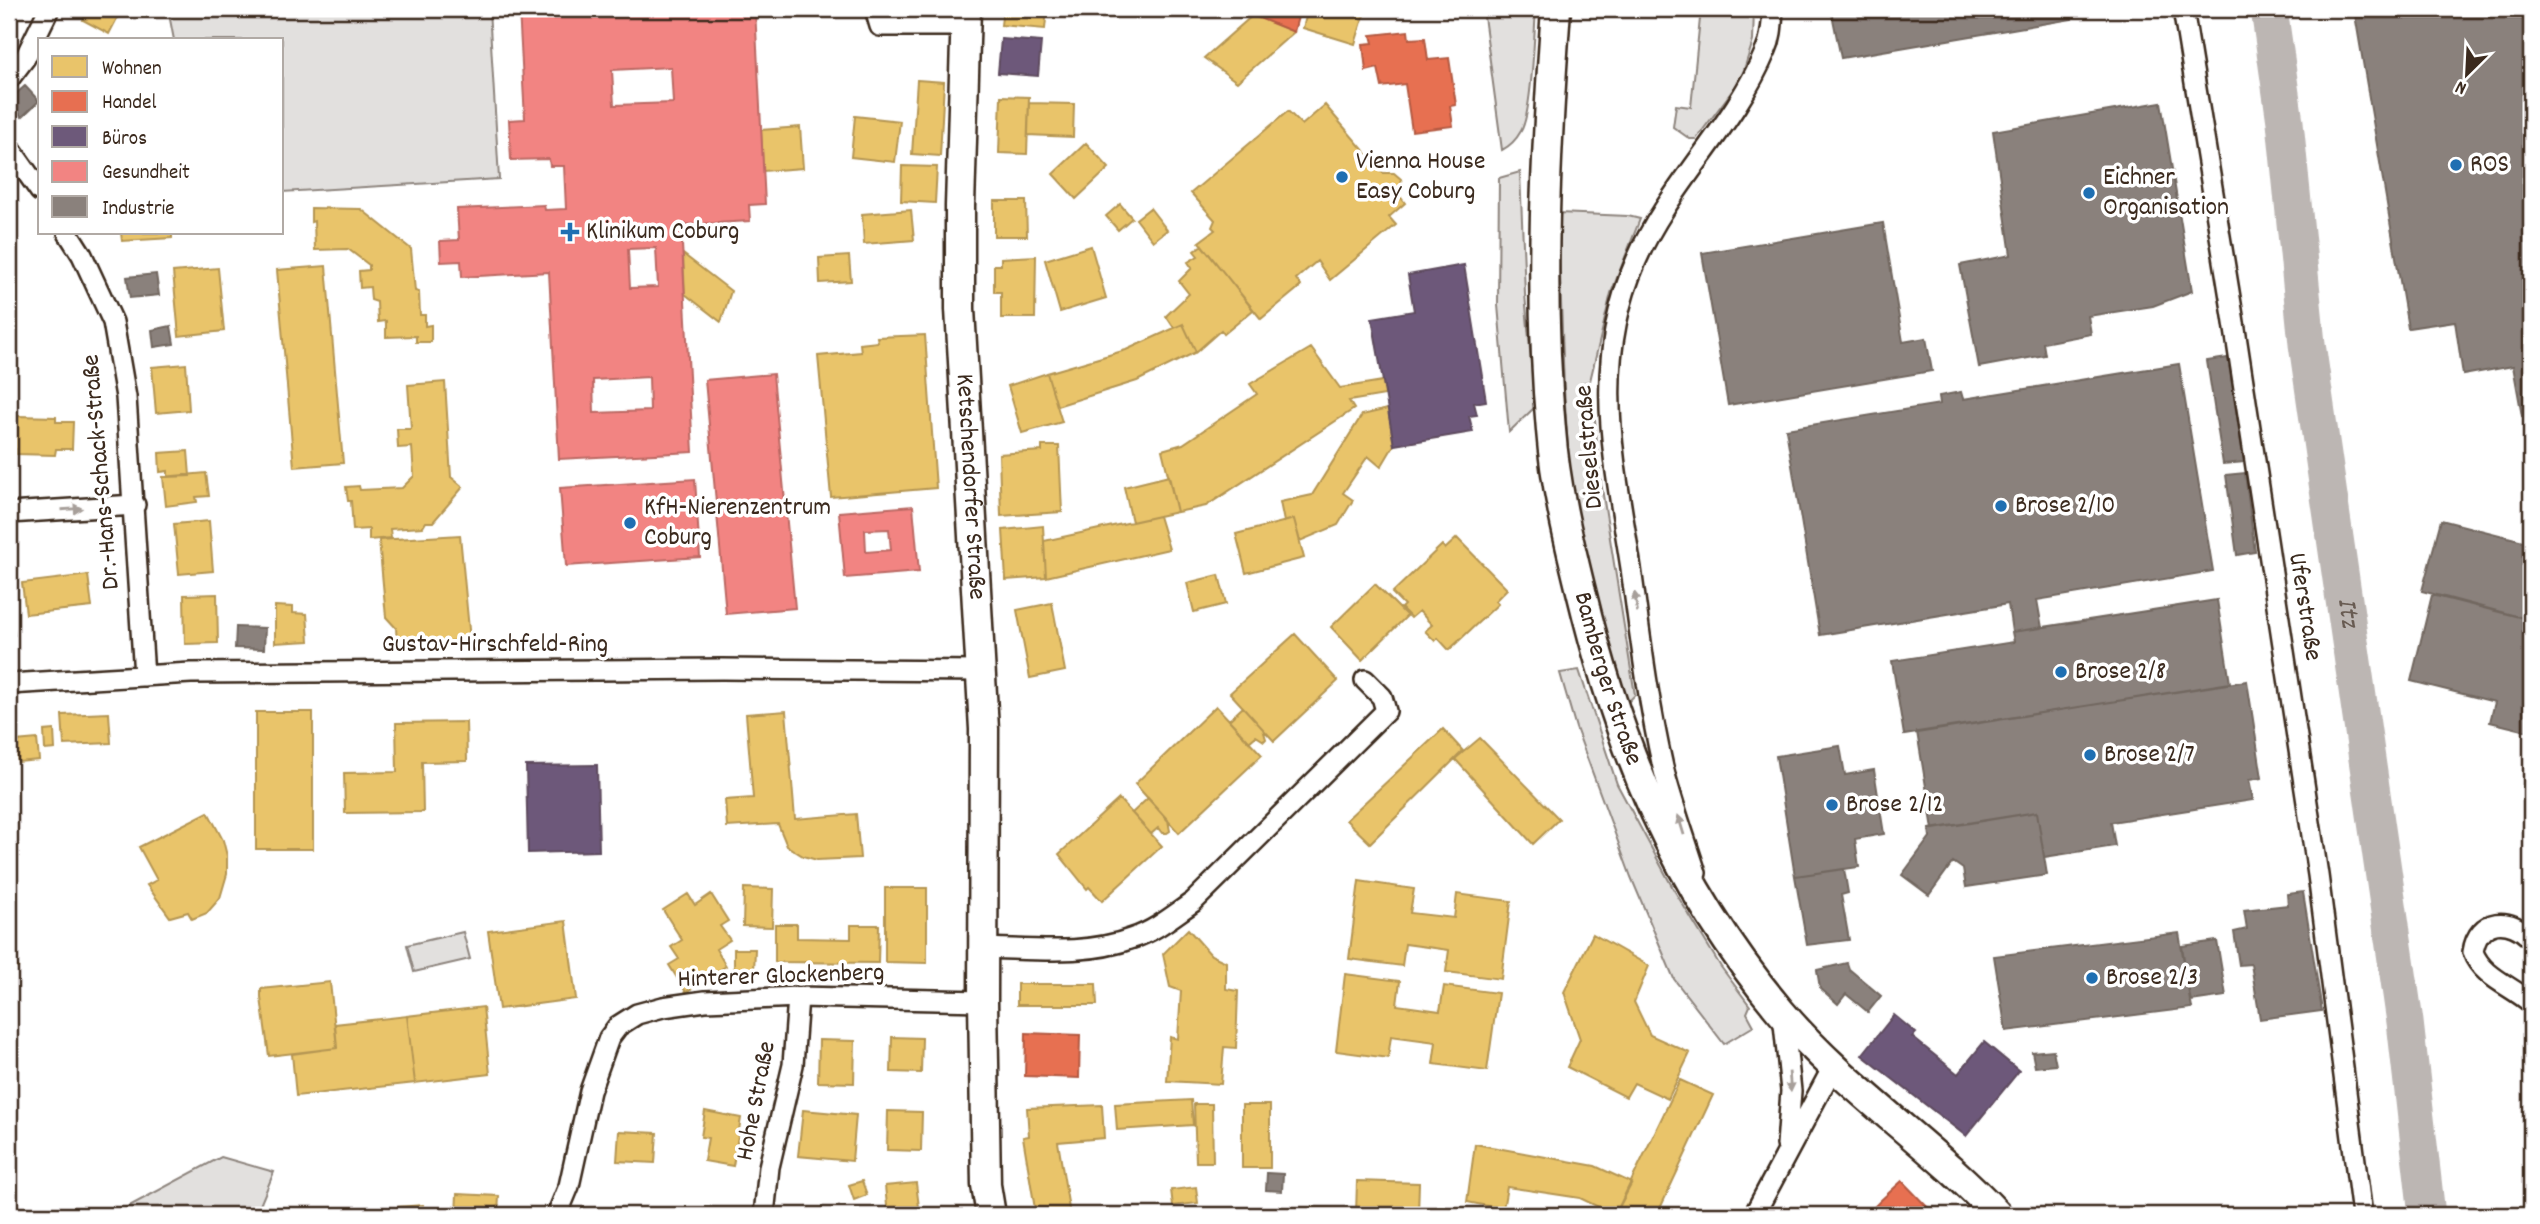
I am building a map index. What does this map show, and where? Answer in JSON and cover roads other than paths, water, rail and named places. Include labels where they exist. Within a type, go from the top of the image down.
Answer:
[{"type":"street","points":[[9,79],[25,58],[49,9]]},
{"type":"street","name":"Ketschendorfer Straße","points":[[874,9],[880,26],[966,17],[960,296],[984,729],[983,1001],[986,1185],[991,1215]]},
{"type":"street","name":"Bamberger Straße","points":[[1556,9],[1546,146],[1543,250],[1550,431],[1592,639],[1640,781],[1668,841],[1709,913],[1751,975],[1783,1014],[1833,1067],[1896,1120],[1998,1215]]},
{"type":"street","name":"Dieselstraße","points":[[1709,913],[1664,770],[1653,717],[1615,465],[1609,407],[1609,363],[1615,321],[1635,262],[1663,209],[1742,97],[1768,49],[1773,9]]},
{"type":"street","name":"Uferstraße","points":[[2183,9],[2233,316],[2318,875],[2361,1215]]},
{"type":"street","points":[[9,147],[38,188]]},
{"type":"street","name":"Dr.-Hans-Schack-Straße","points":[[69,234],[82,255],[113,322],[126,397],[144,676]]},
{"type":"street","points":[[9,513],[135,505]]},
{"type":"street","name":"Gustav-Hirschfeld-Ring","points":[[9,684],[191,673],[722,669],[981,671]]},
{"type":"street","points":[[984,948],[1079,950],[1100,947],[1134,938],[1193,902],[1386,711],[1382,697],[1365,680]]},
{"type":"street","points":[[2531,939],[2522,929],[2500,922],[2481,932],[2473,952],[2476,961],[2484,970],[2531,1003]]},
{"type":"street","name":"Hinterer Glockenberg","points":[[556,1215],[578,1155],[590,1091],[609,1038],[618,1026],[637,1014],[705,1001],[799,997],[983,1001]]},
{"type":"street","name":"Hohe Straße","points":[[764,1215],[769,1167],[793,1065],[799,997]]},
{"type":"street","points":[[1783,1014],[1791,1091],[1786,1155]]},
{"type":"street","points":[[1755,1215],[1833,1067]]},
{"type":"waterway","name":"Itz","points":[[2269,9],[2285,122],[2307,344],[2405,1022],[2427,1215]]},
{"type":"place","name":"ROS","points":[[2456,165]]},
{"type":"place","name":"Vienna House Easy Coburg","points":[[1342,177]]},
{"type":"place","name":"Eichner Organisation","points":[[2089,193]]},
{"type":"place","name":"Klinikum Coburg","points":[[570,232]]},
{"type":"place","name":"Brose 2/10","points":[[2001,506]]},
{"type":"place","name":"KfH-Nierenzentrum Coburg","points":[[630,523]]},
{"type":"place","name":"Brose 2/8","points":[[2061,672]]},
{"type":"place","name":"Brose 2/7","points":[[2090,755]]},
{"type":"place","name":"Brose 2/12","points":[[1832,805]]},
{"type":"place","name":"Brose 2/3","points":[[2092,978]]}]
